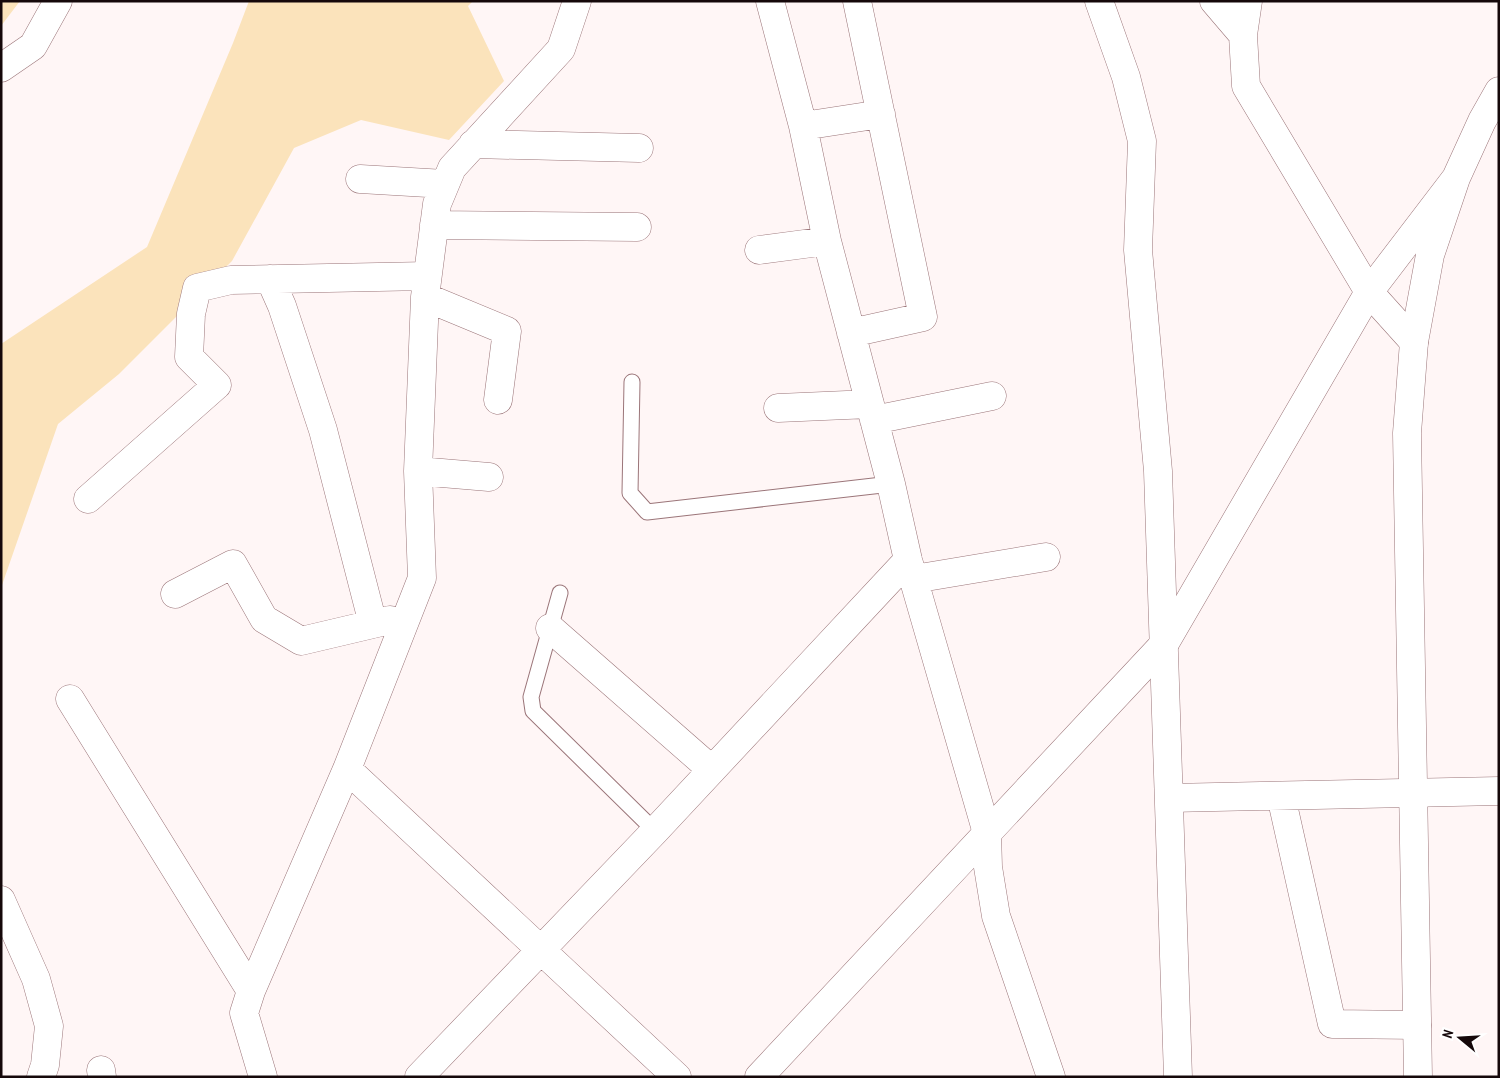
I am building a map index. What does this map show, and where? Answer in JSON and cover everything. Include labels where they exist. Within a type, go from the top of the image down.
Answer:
[{"type":"street","points":[[1,68],[33,46],[58,1]]},
{"type":"street","points":[[263,1077],[244,1013],[251,991],[347,769],[422,578],[418,471],[426,286],[437,204],[452,168],[561,48],[577,1]]},
{"type":"street","points":[[770,1],[803,126],[827,241],[891,484],[911,570],[987,833],[988,867],[996,916],[1051,1077]]},
{"type":"street","points":[[851,333],[923,317],[857,1]]},
{"type":"street","points":[[1099,1],[1126,77],[1142,141],[1138,250],[1158,471],[1178,1077]]},
{"type":"street","points":[[1214,1],[1243,35]]},
{"type":"street","points":[[1248,1],[1243,35],[1246,86],[1369,292],[1414,342]]},
{"type":"street","points":[[1418,1077],[1408,433],[1414,342],[1430,255],[1456,178],[1482,121],[1499,91]]},
{"type":"street","points":[[803,126],[881,114]]},
{"type":"street","points":[[473,144],[639,148]]},
{"type":"street","points":[[759,1077],[1165,643],[1369,292],[1456,178]]},
{"type":"street","points":[[360,179],[446,184]]},
{"type":"street","points":[[434,225],[637,227]]},
{"type":"street","points":[[759,250],[827,241]]},
{"type":"street","points":[[270,279],[282,306],[324,430],[373,624]]},
{"type":"street","points":[[88,499],[217,385],[188,357],[192,314],[197,288],[231,280],[270,279],[426,286],[507,331],[498,400]]},
{"type":"street","points":[[778,408],[872,412],[992,396]]},
{"type":"street","points":[[418,471],[489,477]]},
{"type":"street","points":[[419,1077],[712,770],[911,570],[1046,557]]},
{"type":"street","points":[[176,594],[233,564],[264,619],[301,641],[408,616]]},
{"type":"street","points":[[550,628],[712,770]]},
{"type":"street","points":[[70,699],[251,991]]},
{"type":"street","points":[[347,769],[677,1077]]},
{"type":"street","points":[[1170,798],[1499,791]]},
{"type":"street","points":[[1281,796],[1332,1024],[1418,1025]]},
{"type":"street","points":[[1,900],[36,979],[49,1026],[45,1065],[41,1077]]},
{"type":"lane","points":[[632,382],[630,493],[648,512],[891,484]]},
{"type":"lane","points":[[560,593],[531,697],[533,711],[655,831]]},
{"type":"shaded area","points":[[1,1],[20,1],[1,26]]},
{"type":"shaded area","points":[[249,1],[473,1],[468,6],[504,81],[449,140],[361,120],[294,148],[232,261],[119,374],[58,424],[1,588],[1,344],[147,247]]}]
